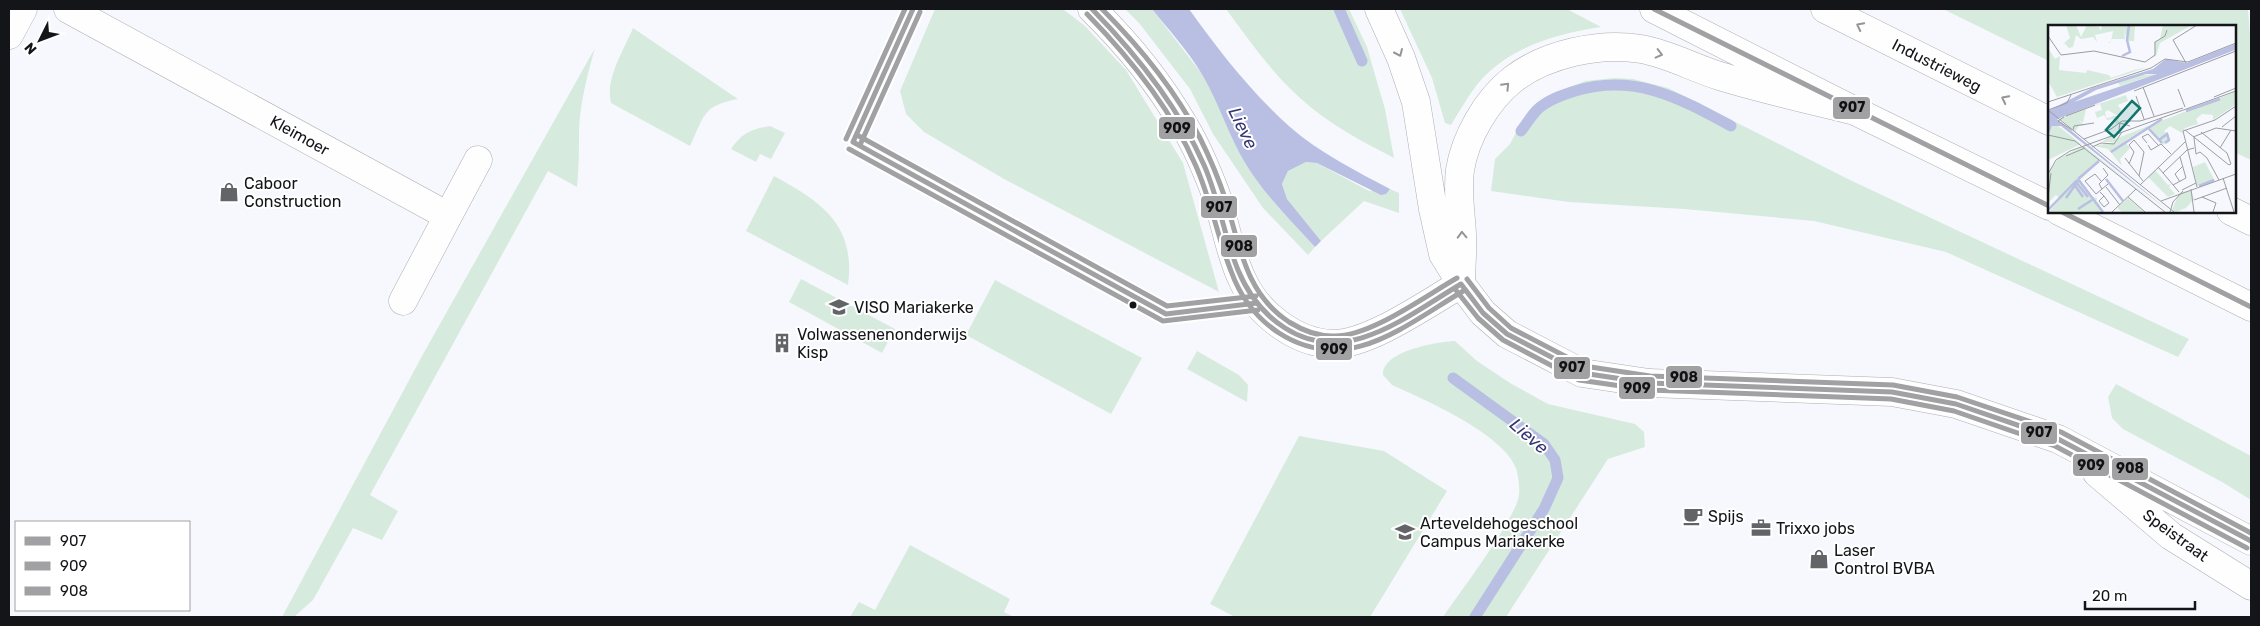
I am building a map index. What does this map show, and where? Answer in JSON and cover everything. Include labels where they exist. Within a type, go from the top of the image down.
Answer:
[{"type":"main road","points":[[9,36],[23,9]]},
{"type":"main road","name":"Kleimoer","points":[[68,9],[448,216]]},
{"type":"main road","points":[[1092,9],[1148,71],[1186,128],[1215,192],[1242,280],[1257,303],[1279,324],[1303,338],[1333,344],[1358,340],[1383,329],[1461,284],[1462,236],[1459,196],[1460,171],[1466,146],[1488,106],[1512,80],[1538,65],[1560,56],[1604,48],[1640,49],[1676,58],[1721,77],[1855,111]]},
{"type":"main road","name":"Speistraat","points":[[1379,9],[1401,58],[1416,102],[1433,209],[1444,254],[1461,284],[1484,313],[1507,334],[1582,373],[1649,383],[1892,392],[1956,404],[2058,439],[2251,541]]},
{"type":"main road","points":[[1654,9],[1855,111],[2048,206]]},
{"type":"main road","name":"Industrieweg","points":[[1826,9],[2048,120]]},
{"type":"main road","points":[[403,302],[478,160]]},
{"type":"main road","points":[[2061,212],[2251,307]]},
{"type":"main road","points":[[2233,212],[2251,221]]},
{"type":"main road","name":"Speistraat","points":[[2058,439],[2171,536],[2251,586]]},
{"type":"green space","points":[[935,9],[1063,9],[1085,26],[1126,70],[1183,163],[1219,292],[1004,179],[924,132],[906,114],[900,91]]},
{"type":"green space","points":[[1125,9],[1152,9],[1202,74],[1275,203],[1315,247],[1308,255],[1263,208],[1213,134],[1190,89],[1139,23]]},
{"type":"green space","points":[[1226,9],[1349,9],[1367,47],[1385,109],[1394,158],[1357,138],[1310,107],[1270,67]]},
{"type":"green space","points":[[1400,9],[1567,9],[1601,27],[1549,39],[1517,52],[1488,73],[1476,86],[1451,125],[1445,123],[1432,78]]},
{"type":"green space","points":[[1943,9],[2248,9],[2251,47],[2251,160],[2235,152],[2235,25],[2048,25],[2048,61]]},
{"type":"green space","points":[[633,28],[738,99],[717,105],[706,113],[690,146],[611,103],[610,94],[613,74]]},
{"type":"green space","points":[[595,48],[581,111],[577,187],[548,171],[370,495],[398,511],[382,540],[353,528],[313,600],[294,617],[282,617],[422,356]]},
{"type":"green space","points":[[1614,78],[1633,79],[1668,88],[1850,180],[2189,339],[2178,357],[1946,252],[1814,221],[1684,209],[1569,202],[1491,191],[1495,159],[1510,144],[1521,123],[1535,106],[1558,92],[1585,81]]},
{"type":"green space","points":[[770,126],[785,133],[771,159],[760,154],[756,162],[731,149],[739,139],[748,133]]},
{"type":"green space","points":[[1306,162],[1317,163],[1369,191],[1390,189],[1399,193],[1399,213],[1364,201],[1321,241],[1287,199],[1282,184],[1288,171]]},
{"type":"green space","points":[[774,176],[821,206],[841,231],[847,246],[849,264],[848,285],[746,231]]},
{"type":"green space","points":[[801,279],[895,329],[882,353],[789,302]]},
{"type":"green space","points":[[995,280],[1142,358],[1111,414],[966,335]]},
{"type":"green space","points":[[1455,341],[1477,361],[1510,383],[1548,404],[1635,424],[1644,432],[1645,447],[1608,459],[1506,617],[1443,617],[1498,538],[1516,506],[1519,495],[1519,482],[1516,468],[1508,455],[1479,430],[1442,409],[1392,385],[1383,375],[1385,367],[1400,354],[1411,349],[1436,343]]},
{"type":"green space","points":[[1197,351],[1239,375],[1248,385],[1247,402],[1187,369]]},
{"type":"green space","points":[[2116,384],[2251,456],[2251,500],[2222,482],[2123,429],[2112,418],[2108,397]]},
{"type":"green space","points":[[1299,436],[1384,451],[1447,491],[1370,617],[1235,617],[1210,604]]},
{"type":"green space","points":[[910,545],[1010,599],[1004,612],[1014,617],[850,617],[859,602],[875,610]]},
{"type":"water","points":[[1152,9],[1189,9],[1236,71],[1290,127],[1326,153],[1390,189],[1386,194],[1381,195],[1317,163],[1306,162],[1288,171],[1282,184],[1287,199],[1321,241],[1315,247],[1255,178],[1239,152],[1203,76]]},
{"type":"waterway","points":[[1339,9],[1362,61]]},
{"type":"waterway","points":[[1521,131],[1537,110],[1555,98],[1597,86],[1617,85],[1656,91],[1693,106],[1731,126]]},
{"type":"waterway","name":"Lieve","points":[[1453,378],[1544,444],[1555,460],[1558,478],[1544,509],[1475,617]]},
{"type":"transit line","name":"908","points":[[846,139],[905,9]]},
{"type":"transit line","name":"907","points":[[853,142],[913,9]]},
{"type":"transit line","name":"907","points":[[1092,9],[1125,44],[1155,82],[1194,143],[1214,191],[1233,257],[1251,295],[1263,310],[1277,322],[1308,339],[1331,342],[1354,340],[1376,333],[1420,310],[1461,284],[1483,313],[1507,334],[1582,373],[1649,383],[1892,392],[1956,404],[2058,439],[2251,541]]},
{"type":"transit line","name":"908","points":[[1102,9],[1130,38],[1156,70],[1190,120],[1204,146],[1217,177],[1241,252],[1254,284],[1263,298],[1289,322],[1315,334],[1347,335],[1379,323],[1457,278]]},
{"type":"transit line","name":"907","points":[[1654,9],[2048,206]]},
{"type":"transit line","name":"909","points":[[860,145],[920,12]]},
{"type":"transit line","name":"909","points":[[1087,14],[1148,84],[1174,123],[1201,177],[1226,258],[1239,289],[1256,313],[1279,333],[1304,345],[1329,350],[1352,348],[1398,331],[1465,290]]},
{"type":"transit line","name":"908","points":[[857,135],[1167,306],[1256,296]]},
{"type":"transit line","name":"907","points":[[853,142],[1166,314],[1257,303]]},
{"type":"transit line","name":"909","points":[[849,149],[1163,321],[1258,310]]},
{"type":"transit line","name":"907","points":[[2062,212],[2251,307]]},
{"type":"transit line","name":"908","points":[[1467,279],[1489,308],[1511,328],[1584,366],[1650,376],[1893,385],[1957,397],[2061,432],[2251,533]]},
{"type":"transit line","name":"909","points":[[1455,289],[1478,318],[1503,340],[1579,380],[1649,390],[1891,399],[1954,411],[2055,446],[2247,548]]},
{"type":"place","name":"Caboor Construction","points":[[229,192]]},
{"type":"place","name":"VISO Mariakerke","points":[[839,307]]},
{"type":"place","name":"Volwassenenonderwijs Kisp","points":[[782,343]]},
{"type":"place","name":"Spijs","points":[[1693,516]]},
{"type":"place","name":"Trixxo jobs","points":[[1761,528]]},
{"type":"place","name":"Arteveldehogeschool Campus Mariakerke","points":[[1405,532]]},
{"type":"place","name":"Laser Control BVBA","points":[[1819,559]]}]
